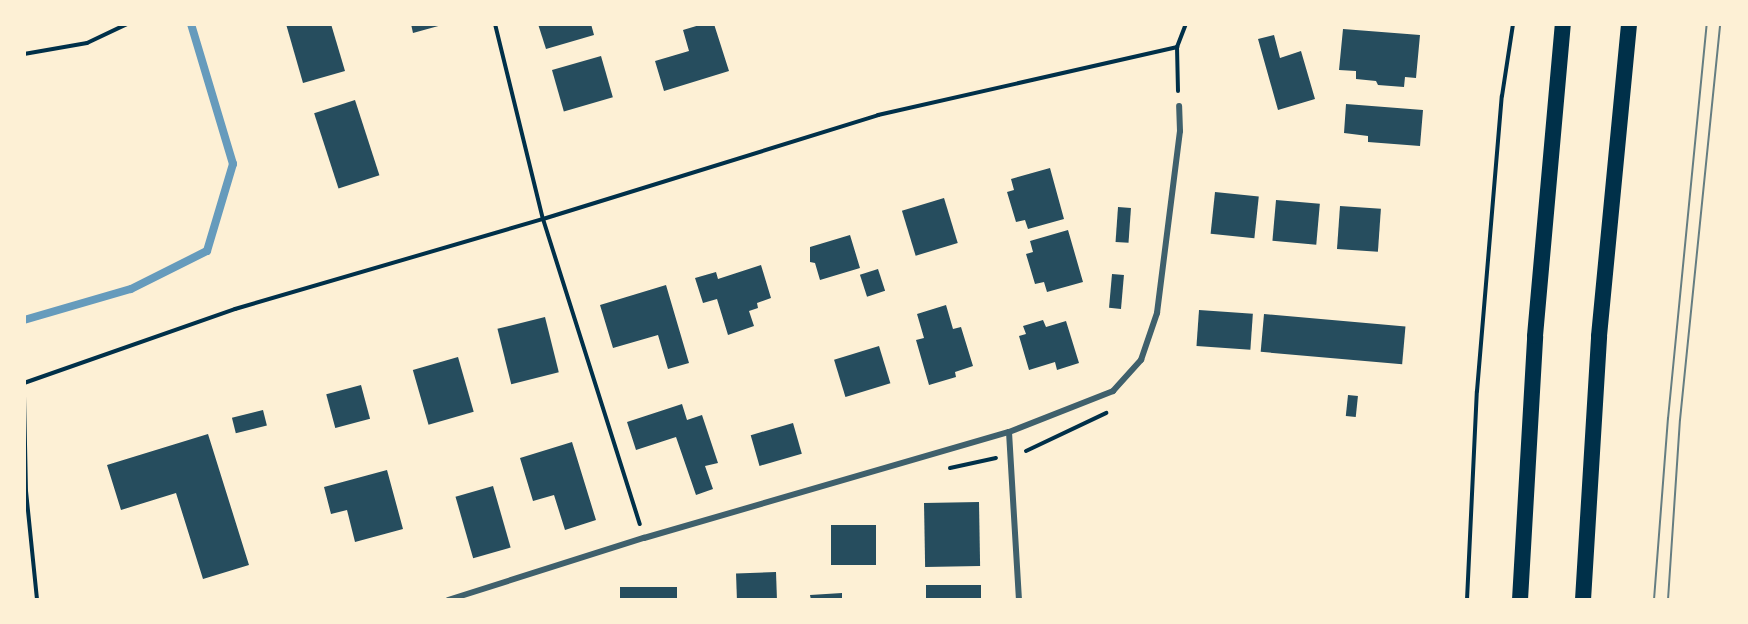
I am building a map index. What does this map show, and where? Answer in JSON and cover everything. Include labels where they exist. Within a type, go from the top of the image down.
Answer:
[{"type":"highway","points":[[1520,600],[1535,336],[1563,24]]},
{"type":"highway","points":[[1583,600],[1599,336],[1629,24]]},
{"type":"street","points":[[448,600],[644,538],[1009,432],[1095,401],[1113,391],[1141,360],[1157,313],[1180,131],[1179,106]]},
{"type":"street","points":[[1009,432],[1019,600]]},
{"type":"path","points":[[24,54],[87,43],[126,24]]},
{"type":"path","points":[[495,24],[543,219],[644,538]]},
{"type":"path","points":[[1179,106],[1177,47],[1186,24]]},
{"type":"path","points":[[1467,600],[1482,322],[1502,96],[1513,24]]},
{"type":"path","points":[[24,383],[235,309],[543,219],[878,115],[1177,47]]},
{"type":"path","points":[[24,396],[26,490],[37,600]]},
{"type":"path","points":[[947,469],[1033,449],[1113,408]]},
{"type":"building","points":[[286,24],[331,24],[345,71],[303,83]]},
{"type":"building","points":[[411,24],[442,24],[442,25],[413,33]]},
{"type":"building","points":[[538,24],[591,24],[594,35],[546,49]]},
{"type":"building","points":[[703,24],[714,24],[729,71],[664,91],[655,61],[689,51],[683,30]]},
{"type":"building","points":[[1343,29],[1420,35],[1416,78],[1405,77],[1404,87],[1378,85],[1376,81],[1356,79],[1356,71],[1339,70]]},
{"type":"building","points":[[1274,35],[1280,58],[1301,51],[1315,99],[1278,110],[1258,39]]},
{"type":"building","points":[[601,56],[613,97],[564,111],[552,70]]},
{"type":"building","points":[[355,100],[379,175],[339,188],[314,113]]},
{"type":"building","points":[[1346,104],[1423,110],[1420,146],[1368,142],[1368,136],[1344,133]]},
{"type":"building","points":[[1050,168],[1064,219],[1028,229],[1025,220],[1016,222],[1007,192],[1014,190],[1011,179]]},
{"type":"building","points":[[1215,192],[1259,197],[1254,238],[1211,234]]},
{"type":"building","points":[[944,198],[958,243],[916,256],[902,211]]},
{"type":"building","points":[[1276,200],[1320,204],[1316,245],[1272,241]]},
{"type":"building","points":[[1340,206],[1381,209],[1378,252],[1337,249]]},
{"type":"building","points":[[1118,207],[1131,208],[1129,243],[1116,242]]},
{"type":"building","points":[[1068,230],[1083,282],[1047,292],[1044,282],[1035,284],[1026,254],[1033,252],[1030,241]]},
{"type":"building","points":[[850,235],[860,268],[820,280],[815,263],[810,262],[810,247]]},
{"type":"building","points":[[761,265],[771,298],[757,303],[758,308],[749,311],[754,326],[728,335],[717,299],[703,303],[695,278],[716,272],[718,279]]},
{"type":"building","points":[[878,269],[885,291],[867,297],[860,275]]},
{"type":"building","points":[[1112,274],[1124,275],[1121,309],[1109,308]]},
{"type":"building","points":[[666,285],[689,363],[668,369],[658,335],[613,348],[600,305]]},
{"type":"building","points":[[946,305],[953,329],[961,327],[973,366],[955,372],[956,377],[929,385],[916,340],[924,338],[917,314]]},
{"type":"building","points":[[1199,310],[1253,314],[1250,350],[1196,346]]},
{"type":"building","points":[[1264,314],[1405,326],[1402,364],[1261,352]]},
{"type":"building","points":[[545,317],[559,372],[511,384],[497,329]]},
{"type":"building","points":[[1043,320],[1046,327],[1066,321],[1079,363],[1057,370],[1055,362],[1029,370],[1019,336],[1026,334],[1023,326]]},
{"type":"building","points":[[879,346],[890,383],[845,397],[834,360]]},
{"type":"building","points":[[458,357],[474,412],[429,425],[413,370]]},
{"type":"building","points":[[361,385],[370,419],[335,428],[326,394]]},
{"type":"building","points":[[1348,395],[1358,396],[1356,417],[1346,416]]},
{"type":"building","points":[[682,404],[687,420],[702,415],[718,463],[705,466],[713,489],[696,495],[676,437],[636,450],[627,422]]},
{"type":"building","points":[[263,410],[267,426],[236,433],[232,418]]},
{"type":"building","points":[[793,423],[802,454],[760,466],[751,435]]},
{"type":"building","points":[[208,434],[249,565],[203,579],[176,493],[121,510],[107,465]]},
{"type":"building","points":[[572,442],[596,520],[565,530],[554,495],[533,501],[520,458]]},
{"type":"building","points":[[387,470],[403,529],[355,542],[347,510],[331,514],[324,487]]},
{"type":"building","points":[[493,486],[511,548],[473,558],[456,497]]},
{"type":"building","points":[[979,502],[980,566],[925,567],[924,503]]},
{"type":"building","points":[[831,525],[876,525],[876,565],[831,565]]},
{"type":"building","points":[[776,572],[777,600],[737,600],[736,573]]},
{"type":"building","points":[[926,585],[981,585],[981,600],[926,600]]},
{"type":"building","points":[[620,587],[677,587],[677,600],[620,600]]},
{"type":"building","points":[[842,593],[842,600],[811,600],[810,595]]},
{"type":"waterway","points":[[24,320],[131,289],[207,251],[233,164],[191,24]]},
{"type":"tram line","points":[[1654,600],[1668,419],[1707,24]]},
{"type":"tram line","points":[[1668,600],[1680,420],[1720,24]]}]
